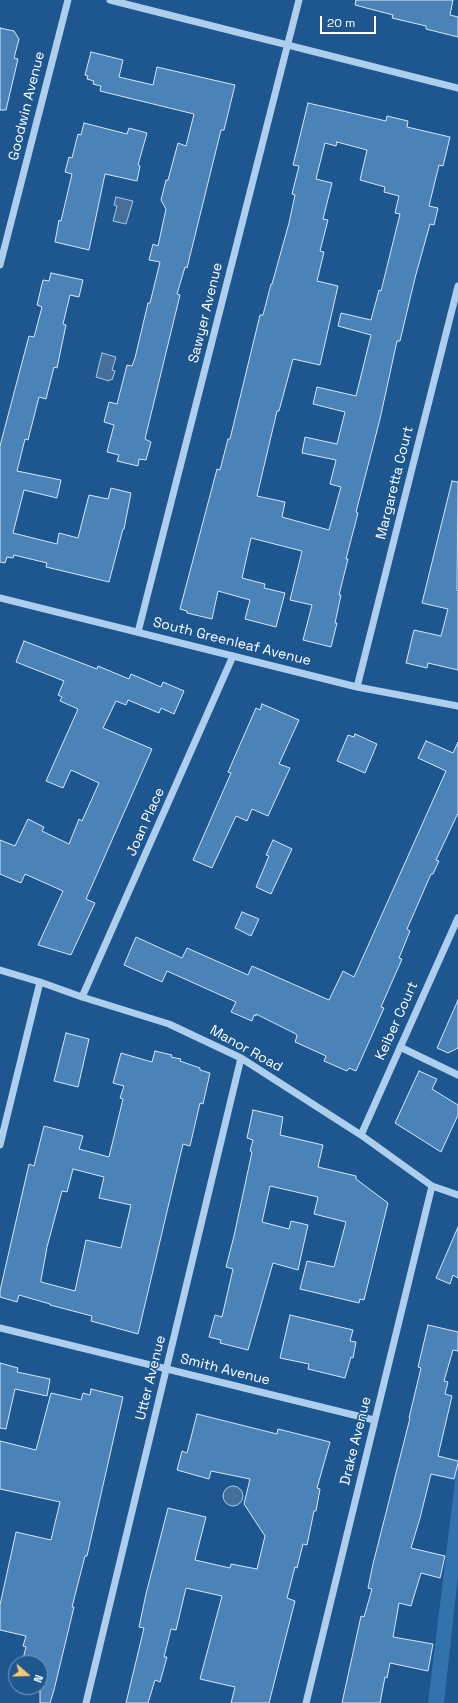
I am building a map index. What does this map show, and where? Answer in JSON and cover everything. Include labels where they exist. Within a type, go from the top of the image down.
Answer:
[{"type":"street","name":"Goodwin Avenue","points":[[0,265],[68,0]]},
{"type":"street","points":[[110,0],[458,88]]},
{"type":"street","name":"Sawyer Avenue","points":[[138,632],[299,0]]},
{"type":"street","name":"Margaretta Court","points":[[357,687],[458,286]]},
{"type":"street","name":"South Greenleaf Avenue","points":[[0,598],[357,687],[458,706]]},
{"type":"street","name":"Joan Place","points":[[82,997],[233,656]]},
{"type":"street","name":"Keiber Court","points":[[361,1134],[458,918]]},
{"type":"street","name":"Manor Road","points":[[0,970],[169,1024],[241,1058],[361,1134],[432,1186],[458,1195]]},
{"type":"street","points":[[0,1145],[40,982]]},
{"type":"street","points":[[400,1047],[458,1075]]},
{"type":"street","name":"Utter Avenue","points":[[86,1703],[241,1058]]},
{"type":"street","name":"Drake Avenue","points":[[306,1703],[432,1186]]},
{"type":"street","name":"Smith Avenue","points":[[0,1328],[374,1420]]},
{"type":"shaded area","points":[[116,197],[133,201],[126,224],[113,221],[117,206],[114,205]]},
{"type":"shaded area","points":[[102,353],[116,357],[112,370],[115,371],[112,380],[110,379],[109,381],[96,377]]},
{"type":"shaded area","points":[[458,1456],[458,1576],[444,1703],[428,1703]]},
{"type":"shaded area","points":[[229,1486],[237,1486],[243,1492],[243,1500],[237,1506],[229,1506],[223,1500],[223,1492]]},
{"type":"building","points":[[356,0],[453,0],[450,15],[458,17],[458,37],[426,29],[426,26],[392,18],[393,15],[355,5]]},
{"type":"building","points":[[0,28],[14,31],[19,39],[14,58],[18,59],[6,110],[0,110]]},
{"type":"building","points":[[91,52],[123,60],[119,77],[153,85],[157,67],[235,85],[224,130],[221,130],[187,268],[185,267],[177,294],[180,295],[145,439],[151,442],[146,460],[139,459],[138,466],[117,461],[119,455],[107,452],[114,425],[104,422],[109,402],[117,404],[127,365],[132,366],[135,358],[148,303],[150,303],[160,262],[149,260],[153,244],[158,246],[166,209],[161,200],[178,143],[186,146],[194,114],[100,91],[101,86],[93,84],[94,81],[87,79],[88,76],[85,75]]},
{"type":"building","points":[[308,103],[386,121],[387,116],[408,121],[407,127],[450,137],[443,166],[439,165],[429,206],[438,208],[434,225],[430,224],[400,341],[397,341],[380,419],[356,512],[358,513],[346,559],[348,559],[339,595],[341,595],[335,623],[337,623],[331,647],[303,640],[312,605],[290,600],[302,551],[251,538],[242,578],[265,584],[264,588],[285,593],[276,627],[245,619],[250,600],[218,591],[212,619],[187,613],[187,611],[180,609],[217,469],[220,470],[228,439],[230,439],[260,315],[263,315],[289,223],[295,195],[292,194],[299,166],[293,165]],"holes":[[[337,142],[367,150],[360,180],[385,187],[384,192],[399,196],[395,213],[400,214],[381,291],[379,290],[371,320],[341,313],[338,326],[371,335],[356,396],[317,387],[313,404],[345,412],[337,444],[305,437],[302,453],[336,460],[330,484],[341,487],[329,530],[282,517],[285,502],[257,496],[277,411],[279,411],[293,359],[320,365],[338,286],[317,281],[324,252],[320,251],[328,220],[323,219],[332,183],[316,179],[325,143],[336,146]]]},
{"type":"building","points":[[84,123],[127,134],[129,128],[147,133],[138,165],[140,166],[137,181],[105,174],[89,250],[55,242],[59,220],[61,221],[72,174],[65,172],[69,157],[72,158],[78,134],[81,135]]},
{"type":"building","points":[[51,273],[83,280],[79,297],[70,295],[63,324],[66,325],[57,368],[54,367],[46,399],[39,397],[28,440],[25,439],[17,471],[61,480],[57,498],[24,490],[13,533],[57,544],[59,533],[78,538],[89,495],[108,499],[111,488],[131,493],[124,529],[109,582],[46,567],[47,563],[14,555],[13,558],[7,557],[5,563],[0,562],[0,446],[29,336],[34,337],[42,307],[37,305],[43,280],[49,281]]},
{"type":"building","points":[[452,481],[458,482],[458,670],[428,663],[427,668],[406,663],[414,630],[441,636],[448,609],[422,603]]},
{"type":"building","points":[[24,641],[97,669],[98,666],[129,679],[131,674],[161,687],[163,682],[184,691],[174,714],[161,708],[159,713],[128,700],[126,705],[116,701],[103,728],[152,749],[86,899],[95,903],[71,955],[38,945],[63,891],[25,874],[21,883],[0,874],[0,840],[15,846],[28,819],[44,827],[42,831],[69,844],[79,819],[82,821],[99,783],[71,770],[63,788],[46,781],[78,709],[60,701],[62,697],[58,695],[64,681],[16,662]]},
{"type":"building","points":[[262,704],[299,720],[279,764],[290,768],[268,816],[252,809],[247,821],[236,816],[212,868],[193,860],[231,773],[228,772],[256,708],[260,710]]},
{"type":"building","points":[[355,734],[377,744],[365,773],[337,761],[348,735],[354,737]]},
{"type":"building","points":[[426,741],[453,753],[458,742],[458,813],[436,860],[439,861],[433,874],[431,874],[407,929],[410,931],[399,958],[402,959],[381,1007],[384,1008],[356,1071],[349,1068],[347,1071],[324,1061],[326,1056],[295,1042],[297,1036],[296,1034],[256,1014],[256,1016],[254,1015],[252,1021],[231,1012],[236,1002],[167,971],[162,982],[124,965],[136,937],[182,958],[187,948],[248,975],[252,966],[329,1000],[343,971],[354,977],[446,771],[418,758]]},
{"type":"building","points":[[273,840],[292,849],[271,894],[256,887],[269,856],[266,855]]},
{"type":"building","points":[[242,912],[259,919],[251,936],[235,928]]},
{"type":"building","points":[[458,1000],[458,1048],[448,1053],[437,1048]]},
{"type":"building","points":[[66,1033],[89,1039],[78,1087],[54,1081]]},
{"type":"building","points":[[155,1051],[172,1055],[171,1057],[181,1059],[180,1061],[210,1073],[203,1104],[200,1103],[190,1146],[183,1144],[138,1334],[91,1321],[92,1316],[19,1295],[17,1302],[0,1297],[0,1291],[29,1164],[34,1166],[44,1126],[83,1136],[79,1149],[109,1157],[123,1099],[120,1098],[124,1086],[113,1083],[121,1053],[152,1062]],"holes":[[[73,1169],[104,1177],[99,1198],[131,1205],[121,1248],[86,1240],[75,1291],[41,1282],[47,1247],[62,1191],[67,1192]]]},
{"type":"building","points":[[419,1071],[437,1079],[432,1089],[458,1105],[458,1115],[441,1152],[395,1123]]},
{"type":"building","points":[[253,1110],[283,1117],[280,1135],[323,1145],[318,1167],[356,1176],[356,1179],[388,1203],[364,1300],[360,1299],[359,1303],[300,1289],[307,1261],[334,1267],[346,1222],[314,1214],[318,1197],[270,1186],[262,1222],[289,1229],[291,1221],[308,1225],[298,1270],[273,1263],[248,1350],[220,1343],[221,1340],[209,1337],[215,1315],[222,1317],[233,1269],[226,1267],[252,1152],[250,1151],[253,1140],[247,1138]]},
{"type":"building","points":[[458,1227],[458,1278],[453,1275],[450,1284],[436,1278]]},
{"type":"building","points":[[290,1315],[353,1330],[350,1341],[356,1342],[353,1358],[351,1357],[345,1378],[308,1369],[309,1364],[280,1358]]},
{"type":"building","points":[[428,1325],[458,1332],[458,1351],[453,1350],[444,1381],[448,1382],[445,1394],[452,1396],[438,1456],[458,1461],[458,1463],[454,1479],[431,1474],[411,1548],[445,1556],[440,1578],[421,1573],[411,1606],[399,1603],[393,1637],[433,1644],[428,1671],[390,1663],[387,1678],[385,1677],[380,1703],[342,1703],[361,1616],[364,1617],[372,1589],[368,1588],[373,1564],[410,1418],[421,1368],[418,1367]]},
{"type":"building","points":[[0,1363],[18,1368],[17,1372],[50,1379],[47,1396],[15,1389],[6,1429],[0,1428]]},
{"type":"building","points":[[91,1389],[123,1397],[87,1556],[85,1556],[72,1607],[74,1607],[54,1690],[50,1703],[40,1703],[40,1695],[48,1695],[48,1655],[24,1655],[26,1647],[23,1646],[26,1636],[0,1630],[0,1605],[16,1532],[51,1540],[60,1502],[0,1489],[0,1441],[36,1450],[51,1393],[81,1400],[83,1393],[90,1395]]},
{"type":"building","points":[[197,1414],[277,1434],[278,1429],[330,1442],[317,1488],[320,1489],[307,1545],[303,1544],[287,1598],[295,1601],[269,1703],[231,1703],[235,1687],[200,1679],[222,1596],[186,1588],[176,1630],[171,1629],[164,1657],[167,1657],[160,1682],[155,1680],[148,1703],[126,1703],[144,1628],[139,1627],[146,1594],[168,1508],[206,1517],[195,1560],[230,1568],[231,1564],[257,1569],[265,1536],[244,1504],[250,1479],[211,1471],[209,1479],[177,1470],[182,1451],[187,1453]]}]
